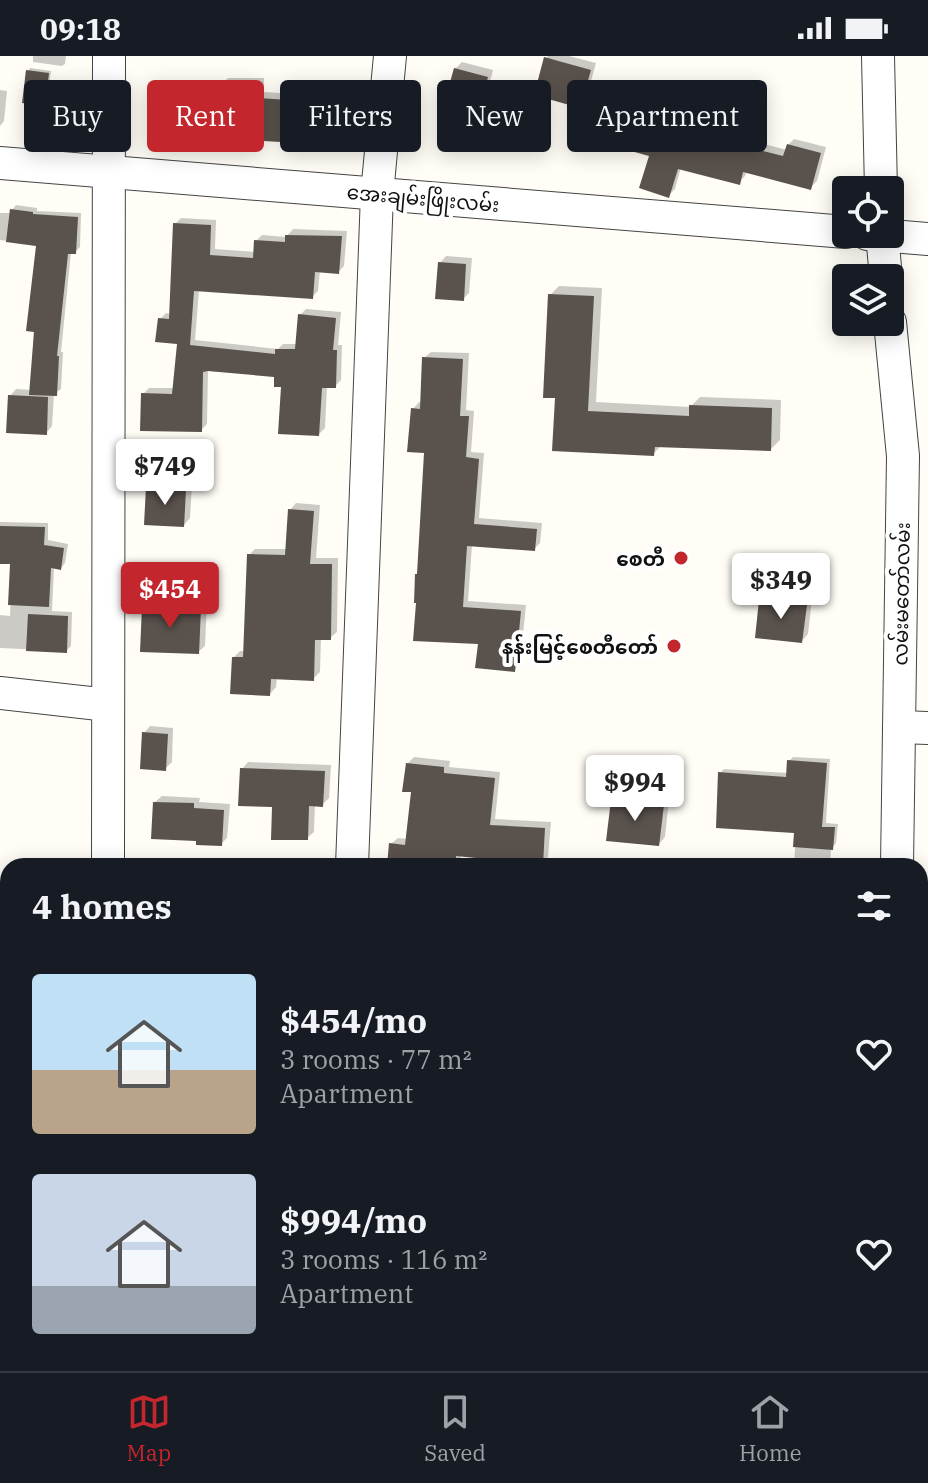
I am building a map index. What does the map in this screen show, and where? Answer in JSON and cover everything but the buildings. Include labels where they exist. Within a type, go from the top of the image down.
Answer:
[{"type":"street","points":[[108,858],[109,56]]},
{"type":"street","points":[[352,858],[377,194],[390,56]]},
{"type":"street","points":[[878,56],[881,176]]},
{"type":"street","name":"အေးချမ်းဖြိုးလမ်း","points":[[0,163],[832,231]]},
{"type":"street","points":[[904,237],[928,239]]},
{"type":"street","name":"လမ်းမတော်လမ်း","points":[[891,336],[903,456],[913,728],[898,858]]},
{"type":"street","points":[[0,693],[108,705]]},
{"type":"place","name":"စေတီ","points":[[681,558]]},
{"type":"place","name":"နန်းမြင့်စေတီတော်","points":[[674,646]]}]
